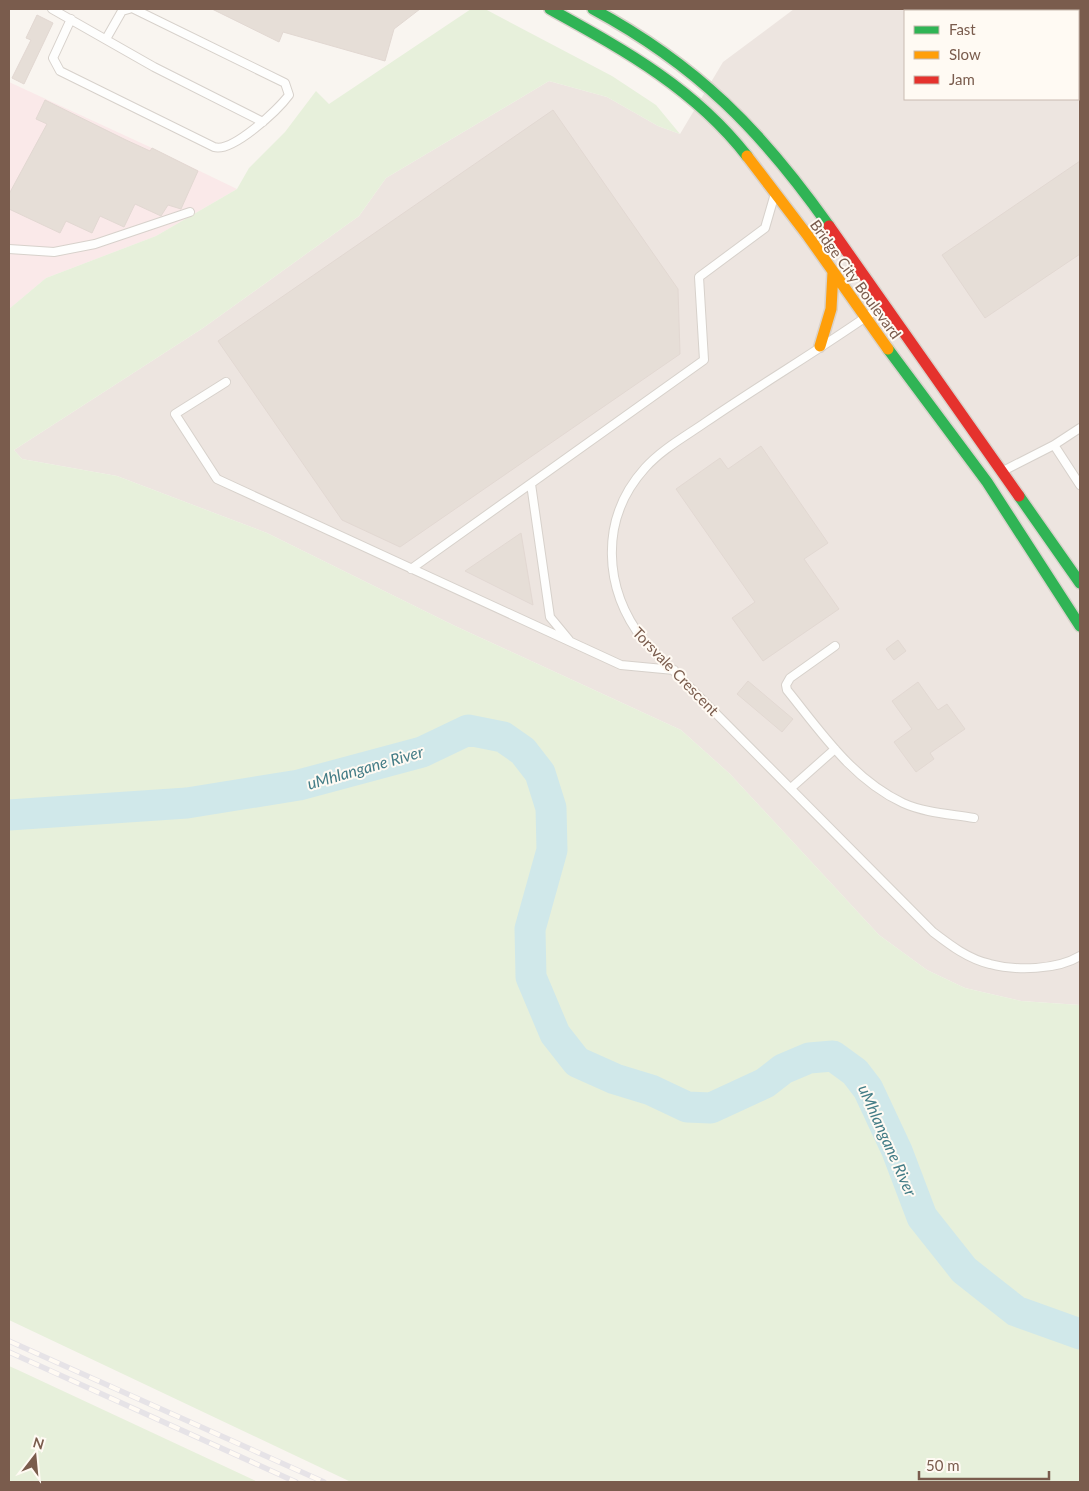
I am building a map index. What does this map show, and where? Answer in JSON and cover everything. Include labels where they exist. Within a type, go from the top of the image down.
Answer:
[{"type":"street","name":"Bridge City Boulevard","points":[[550,9],[635,56],[673,82],[732,137],[986,482],[1080,626]]},
{"type":"street","name":"Bridge City Boulevard","points":[[594,9],[678,62],[712,89],[761,137],[807,195],[1080,583]]},
{"type":"street","points":[[820,346],[831,309],[833,272]]},
{"type":"lane","points":[[52,9],[154,67],[262,122]]},
{"type":"lane","points":[[106,39],[122,11],[129,9]]},
{"type":"lane","points":[[71,19],[53,58],[60,71],[74,80],[220,149],[238,140],[262,122],[277,110],[289,95],[285,84],[134,9]]},
{"type":"lane","points":[[411,568],[704,360],[699,277],[766,228],[775,193]]},
{"type":"lane","points":[[9,249],[54,252],[95,244],[190,212]]},
{"type":"lane","name":"Torsvale Crescent","points":[[884,304],[662,453],[646,467],[627,494],[614,534],[611,563],[623,610],[632,625],[674,670],[933,932],[962,953],[990,964],[1017,968],[1049,966],[1080,956]]},
{"type":"lane","points":[[226,382],[175,414],[217,479],[622,665],[674,670]]},
{"type":"lane","points":[[986,482],[1002,471],[1054,445],[1080,428]]},
{"type":"lane","points":[[1054,445],[1080,485]]},
{"type":"lane","points":[[531,484],[550,618],[570,642]]},
{"type":"lane","points":[[835,646],[790,678],[786,685],[787,690],[853,770],[880,790],[904,804],[929,811],[974,818]]},
{"type":"lane","points":[[791,788],[835,749]]},
{"type":"shaded area","points":[[794,9],[985,9],[986,10],[904,10],[904,100],[1080,99],[1080,1005],[1021,1001],[965,988],[927,970],[879,935],[730,774],[681,730],[453,625],[267,533],[117,476],[22,459],[14,450],[203,328],[359,216],[386,178],[549,81],[607,97],[658,126],[680,134],[723,62]]},
{"type":"shaded area","points":[[9,82],[237,189],[156,236],[46,278],[9,309]]},
{"type":"green space","points":[[471,9],[485,9],[612,76],[656,105],[680,134],[658,126],[607,97],[549,81],[386,178],[359,216],[203,328],[14,450],[22,459],[117,476],[267,533],[453,625],[681,730],[730,774],[879,935],[927,970],[965,988],[1021,1001],[1080,1005],[1080,1482],[351,1482],[9,1320],[9,309],[46,278],[156,236],[237,189],[249,168],[285,132],[316,91],[329,104]]},
{"type":"green space","points":[[9,1366],[18,1370],[258,1482],[9,1482]]},
{"type":"building","points":[[212,9],[420,9],[394,29],[385,61],[283,32],[279,42]]},
{"type":"building","points":[[37,15],[53,23],[24,84],[12,78],[31,40],[26,38]]},
{"type":"building","points":[[45,100],[126,140],[150,151],[152,148],[198,171],[181,209],[168,205],[161,216],[135,204],[124,227],[100,216],[92,233],[66,221],[60,233],[9,209],[9,194],[47,124],[36,119]]},
{"type":"building","points":[[553,110],[678,289],[680,354],[400,547],[342,520],[218,341]]},
{"type":"building","points":[[1080,161],[1080,254],[985,318],[942,255]]},
{"type":"building","points":[[761,446],[828,543],[804,559],[839,609],[763,661],[732,618],[755,602],[676,489],[720,458],[728,469]]},
{"type":"building","points":[[521,533],[533,605],[465,571]]},
{"type":"building","points":[[898,640],[906,651],[894,660],[886,649]]},
{"type":"building","points":[[748,681],[793,719],[782,732],[737,694]]},
{"type":"building","points":[[918,682],[938,710],[947,704],[965,729],[930,753],[934,759],[916,772],[894,742],[912,729],[892,701]]},
{"type":"waterway","name":"uMhlangane River","points":[[9,815],[187,803],[299,785],[422,752],[468,730],[503,737],[523,751],[540,773],[551,808],[552,850],[530,929],[531,977],[555,1034],[577,1062],[615,1079],[651,1090],[687,1107],[711,1108],[765,1083],[783,1069],[809,1058],[833,1056],[855,1072],[868,1089],[897,1151],[922,1217],[964,1270],[1016,1311],[1080,1334]]},
{"type":"railway","points":[[9,1341],[324,1482]]},
{"type":"railway","points":[[9,1352],[296,1482]]},
{"type":"traffic: fast","points":[[550,9],[631,56],[681,90],[704,110],[747,156]]},
{"type":"traffic: fast","points":[[593,9],[630,30],[664,53],[724,102],[778,159],[829,226]]},
{"type":"traffic: fast","points":[[888,349],[987,482],[1080,626]]},
{"type":"traffic: fast","points":[[1019,496],[1080,583]]},
{"type":"traffic: slow","points":[[747,156],[808,236],[888,349]]},
{"type":"traffic: slow","points":[[820,346],[831,309],[833,272]]},
{"type":"traffic: jam","points":[[829,226],[1019,496]]}]
